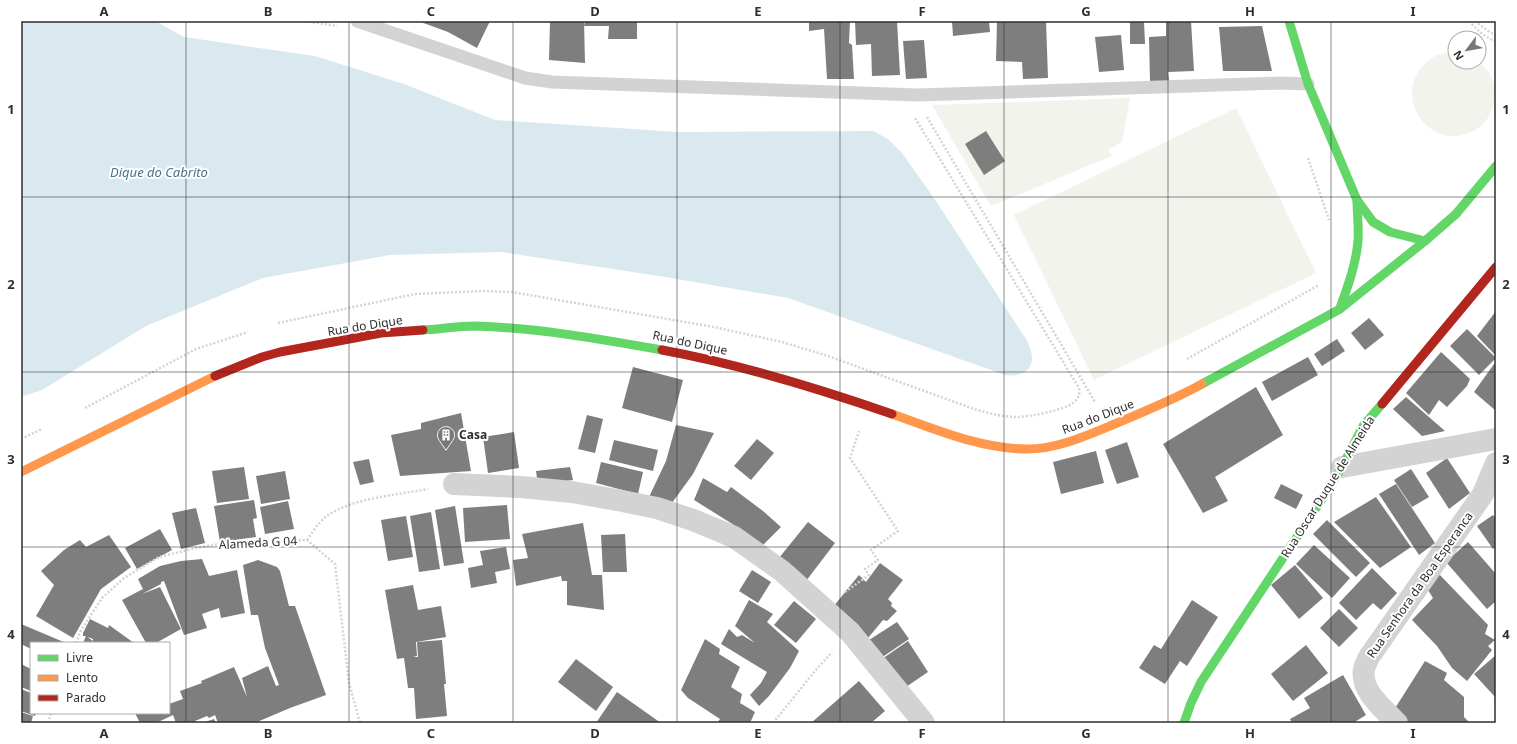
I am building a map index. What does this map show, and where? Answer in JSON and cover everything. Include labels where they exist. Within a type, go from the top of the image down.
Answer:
[{"type":"street","points":[[1289,21],[1308,84],[1357,200],[1373,222],[1390,232],[1425,242]]},
{"type":"street","name":"Rua do Dique","points":[[21,472],[217,375],[262,357],[280,352],[381,333],[473,326],[525,329],[579,335],[702,357],[841,396],[970,441],[1003,447],[1027,449],[1071,441],[1172,400],[1340,309],[1425,242],[1456,214],[1496,166]]},
{"type":"street","points":[[1340,309],[1354,267],[1358,233],[1357,200]]},
{"type":"street","name":"Rua Oscar Duque de Almeida","points":[[1184,723],[1201,682],[1342,467],[1363,426],[1496,267]]},
{"type":"street","points":[[1342,467],[1496,439]]},
{"type":"street","name":"Rua Senhora da Boa Esperanca","points":[[1397,723],[1368,692],[1364,681],[1364,668],[1369,657],[1483,494],[1496,463]]},
{"type":"street","points":[[454,484],[521,487],[572,492],[617,500],[656,508],[693,520],[734,537],[782,571],[850,632],[924,723]]},
{"type":"lane","points":[[358,21],[525,78],[552,82],[918,96],[1274,83],[1308,84]]},
{"type":"path","points":[[305,21],[339,27]]},
{"type":"path","points":[[1469,21],[1482,34],[1496,42]]},
{"type":"path","points":[[1475,21],[1496,35]]},
{"type":"path","points":[[926,115],[1099,408]]},
{"type":"path","points":[[914,116],[1079,388]]},
{"type":"path","points":[[1307,155],[1330,221]]},
{"type":"path","points":[[1181,362],[1326,282]]},
{"type":"path","points":[[843,594],[869,575],[865,569],[878,560],[871,550],[898,531],[850,458],[859,432]]},
{"type":"path","points":[[307,540],[321,521],[341,508],[358,502],[454,484]]},
{"type":"path","name":"Alameda G 04","points":[[76,642],[80,632],[102,598],[124,578],[159,557],[219,544],[307,540],[335,564],[348,683],[360,723]]},
{"type":"path","points":[[773,723],[815,671]]},
{"type":"shaded area","points":[[1447,53],[1447,70],[1487,70],[1490,75],[1495,91],[1493,107],[1484,123],[1473,131],[1456,136],[1440,134],[1428,126],[1418,114],[1413,100],[1413,85],[1419,70],[1432,58]]},
{"type":"shaded area","points":[[1130,98],[1122,142],[1108,150],[1112,156],[991,206],[932,105]]},
{"type":"shaded area","points":[[1236,108],[1316,273],[1094,380],[1014,215]]},
{"type":"water","name":"Dique do Cabrito","points":[[21,21],[155,21],[184,37],[315,56],[404,84],[495,120],[678,132],[873,131],[888,139],[902,153],[936,201],[1026,339],[1032,359],[1031,364],[1026,371],[1019,375],[1005,375],[788,298],[665,277],[501,252],[390,255],[263,278],[146,326],[42,390],[21,397]]},
{"type":"building","points":[[418,21],[490,21],[477,48],[448,32]]},
{"type":"building","points":[[550,21],[584,21],[585,63],[549,60]]},
{"type":"building","points":[[585,21],[637,21],[637,39],[608,39],[609,26],[584,26]]},
{"type":"building","points":[[809,21],[850,21],[849,43],[852,45],[854,79],[827,79],[824,29],[809,31]]},
{"type":"building","points":[[855,21],[897,21],[900,75],[872,76],[871,44],[856,45]]},
{"type":"building","points":[[952,21],[989,21],[990,32],[953,36]]},
{"type":"building","points":[[997,21],[1046,21],[1048,78],[1023,79],[1022,62],[996,61]]},
{"type":"building","points":[[1130,21],[1144,21],[1145,44],[1130,44]]},
{"type":"building","points":[[1166,21],[1191,21],[1194,71],[1168,72],[1169,81],[1150,81],[1149,37],[1166,36]]},
{"type":"building","points":[[1262,26],[1272,71],[1223,71],[1219,27]]},
{"type":"building","points":[[1121,35],[1124,70],[1099,72],[1095,37]]},
{"type":"building","points":[[924,40],[927,78],[906,79],[903,41]]},
{"type":"building","points":[[986,131],[1005,161],[984,175],[965,144]]},
{"type":"building","points":[[1496,311],[1496,356],[1477,336]]},
{"type":"building","points":[[1369,318],[1384,335],[1365,350],[1351,333]]},
{"type":"building","points":[[1467,329],[1496,358],[1479,375],[1450,346]]},
{"type":"building","points":[[1337,339],[1345,351],[1322,366],[1314,354]]},
{"type":"building","points":[[1441,352],[1470,379],[1467,386],[1447,407],[1439,400],[1429,415],[1406,393]]},
{"type":"building","points":[[1308,357],[1318,375],[1272,401],[1262,382]]},
{"type":"building","points":[[1494,364],[1496,365],[1496,411],[1474,392]]},
{"type":"building","points":[[633,367],[683,380],[672,422],[622,408]]},
{"type":"building","points":[[1256,387],[1283,435],[1215,477],[1228,501],[1203,513],[1163,444]]},
{"type":"building","points":[[1406,397],[1445,431],[1422,436],[1393,409]]},
{"type":"building","name":"Casa","points":[[461,413],[471,471],[400,476],[391,435],[421,429],[421,423]]},
{"type":"building","points":[[587,415],[603,419],[595,453],[578,449]]},
{"type":"building","points":[[676,425],[714,433],[693,474],[669,507],[649,497],[666,461]]},
{"type":"building","name":"Casa","points":[[514,432],[519,468],[488,473],[483,437]]},
{"type":"building","points":[[757,439],[774,453],[751,480],[734,466]]},
{"type":"building","points":[[614,440],[658,450],[653,471],[609,460]]},
{"type":"building","points":[[1127,442],[1139,477],[1117,484],[1105,450]]},
{"type":"building","points":[[1096,451],[1104,483],[1061,494],[1053,462]]},
{"type":"building","points":[[1447,458],[1470,493],[1449,509],[1426,473]]},
{"type":"building","points":[[369,459],[374,482],[360,485],[353,462]]},
{"type":"building","points":[[601,462],[643,472],[638,494],[596,483]]},
{"type":"building","points":[[244,467],[249,499],[217,503],[212,471]]},
{"type":"building","points":[[570,467],[573,480],[538,485],[536,471]]},
{"type":"building","points":[[1411,469],[1429,497],[1412,507],[1394,480]]},
{"type":"building","points":[[285,471],[290,499],[261,504],[256,476]]},
{"type":"building","points":[[703,478],[727,492],[731,487],[763,511],[781,527],[758,550],[734,525],[694,500]]},
{"type":"building","points":[[1281,484],[1303,495],[1296,509],[1274,498]]},
{"type":"building","points":[[1396,484],[1435,543],[1419,555],[1379,494]]},
{"type":"building","points":[[1376,497],[1411,547],[1380,568],[1334,522]]},
{"type":"building","points":[[254,500],[257,518],[253,519],[256,537],[220,542],[214,506]]},
{"type":"building","points":[[288,501],[294,529],[265,534],[260,507]]},
{"type":"building","points":[[507,505],[510,539],[465,542],[463,508]]},
{"type":"building","points":[[455,506],[464,563],[444,566],[435,510]]},
{"type":"building","points":[[196,508],[205,543],[181,549],[172,513]]},
{"type":"building","points":[[431,512],[440,569],[419,572],[410,516]]},
{"type":"building","points":[[1493,515],[1496,519],[1496,547],[1493,549],[1477,526]]},
{"type":"building","points":[[406,516],[413,557],[388,561],[381,520]]},
{"type":"building","points":[[1327,520],[1370,563],[1356,577],[1313,534]]},
{"type":"building","points":[[808,522],[835,543],[806,581],[779,558]]},
{"type":"building","points":[[583,523],[592,575],[602,575],[604,610],[567,605],[567,581],[562,581],[561,576],[516,586],[513,560],[528,558],[522,534]]},
{"type":"building","points":[[160,529],[172,550],[137,569],[125,548]]},
{"type":"building","points":[[625,534],[627,572],[603,572],[601,535]]},
{"type":"building","points":[[109,535],[131,567],[101,589],[73,638],[36,616],[54,585],[41,571],[64,550],[80,540],[86,547]]},
{"type":"building","points":[[1468,542],[1496,574],[1496,601],[1487,609],[1446,562]]},
{"type":"building","points":[[1314,545],[1350,578],[1332,598],[1296,564]]},
{"type":"building","points":[[506,547],[510,569],[495,572],[497,583],[471,588],[468,568],[483,565],[480,551]]},
{"type":"building","points":[[202,559],[209,576],[237,570],[245,613],[221,618],[219,608],[202,614],[207,628],[184,635],[164,581],[142,594],[160,587],[181,629],[158,642],[145,642],[122,600],[143,589],[138,579],[160,566],[181,561]]},
{"type":"building","points":[[258,560],[277,567],[280,571],[289,606],[295,606],[326,695],[290,708],[257,722],[258,723],[218,723],[215,715],[209,718],[207,716],[195,721],[196,723],[176,723],[173,715],[156,723],[140,723],[136,714],[170,714],[170,704],[183,699],[180,691],[202,683],[201,681],[234,667],[247,697],[242,678],[268,666],[276,686],[279,685],[265,648],[258,615],[251,615],[243,565]]},
{"type":"building","points":[[880,563],[903,580],[888,599],[892,603],[891,606],[897,611],[887,621],[883,620],[868,638],[833,607],[859,575],[866,582]]},
{"type":"building","points":[[1295,565],[1323,598],[1299,619],[1271,585]]},
{"type":"building","points":[[1372,568],[1397,593],[1381,610],[1373,603],[1356,620],[1339,603]]},
{"type":"building","points":[[752,570],[771,582],[758,603],[739,591]]},
{"type":"building","points":[[1438,573],[1488,625],[1485,634],[1495,640],[1488,646],[1492,650],[1467,681],[1452,668],[1437,646],[1412,620],[1433,598],[1428,590]]},
{"type":"building","points":[[413,585],[418,610],[441,606],[446,637],[416,642],[417,656],[413,657],[418,657],[417,642],[442,640],[447,716],[416,719],[414,688],[408,688],[404,658],[397,659],[385,590]]},
{"type":"building","points":[[749,600],[773,614],[767,622],[799,651],[790,668],[769,696],[759,706],[750,695],[761,683],[767,672],[721,644],[729,629],[737,637],[742,635],[755,643],[735,626]]},
{"type":"building","points":[[1192,600],[1218,617],[1187,666],[1180,661],[1165,684],[1139,668],[1154,645],[1161,649]]},
{"type":"building","points":[[794,601],[816,619],[796,643],[774,625]]},
{"type":"building","points":[[1339,609],[1358,628],[1339,647],[1320,628]]},
{"type":"building","points":[[90,619],[108,628],[109,625],[133,642],[83,642],[86,636],[83,636],[83,633]]},
{"type":"building","points":[[897,622],[909,639],[878,660],[866,642]]},
{"type":"building","points":[[21,624],[64,642],[30,642],[30,648],[21,644]]},
{"type":"building","points":[[705,639],[720,649],[719,654],[740,667],[731,687],[742,694],[740,703],[755,712],[750,723],[717,723],[720,719],[688,698],[681,690]]},
{"type":"building","points":[[908,641],[928,672],[903,689],[882,659]]},
{"type":"building","points":[[1306,645],[1328,673],[1293,701],[1271,674]]},
{"type":"building","points":[[1496,655],[1496,698],[1474,674]]},
{"type":"building","points":[[576,659],[613,687],[596,711],[558,682]]},
{"type":"building","points":[[1425,661],[1447,673],[1444,680],[1464,697],[1464,717],[1470,723],[1404,723],[1392,713]]},
{"type":"building","points":[[21,664],[30,668],[30,691],[21,687]]},
{"type":"building","points":[[1343,675],[1366,715],[1353,723],[1292,723],[1290,719],[1310,708],[1304,698]]},
{"type":"building","points":[[859,681],[885,711],[871,723],[811,723]]},
{"type":"building","points":[[21,689],[30,693],[30,714],[36,714],[35,716],[21,711]]},
{"type":"building","points":[[617,692],[661,723],[596,723]]},
{"type":"building","points":[[21,712],[33,716],[31,723],[21,723]]},
{"type":"building","points":[[214,719],[216,723],[202,723]]},
{"type":"traffic: fast","points":[[1289,21],[1308,84],[1357,200],[1373,222],[1390,232],[1425,241]]},
{"type":"traffic: fast","points":[[1202,384],[1340,309],[1425,241],[1456,214],[1496,166]]},
{"type":"traffic: fast","points":[[1340,308],[1351,275],[1357,250],[1357,200]]},
{"type":"traffic: fast","points":[[423,330],[462,326],[499,327],[592,338],[662,350]]},
{"type":"traffic: fast","points":[[1184,723],[1201,682],[1320,502],[1342,467],[1363,426],[1382,404]]},
{"type":"traffic: slow","points":[[21,472],[215,376]]},
{"type":"traffic: slow","points":[[892,414],[941,432],[992,446],[1027,449],[1050,447],[1095,432],[1160,405],[1202,384]]},
{"type":"traffic: jam","points":[[1382,404],[1496,267]]},
{"type":"traffic: jam","points":[[215,376],[262,357],[280,352],[381,333],[423,330]]},
{"type":"traffic: jam","points":[[662,350],[720,362],[778,378],[892,414]]},
{"type":"place","name":"Casa","points":[[446,450]]}]
